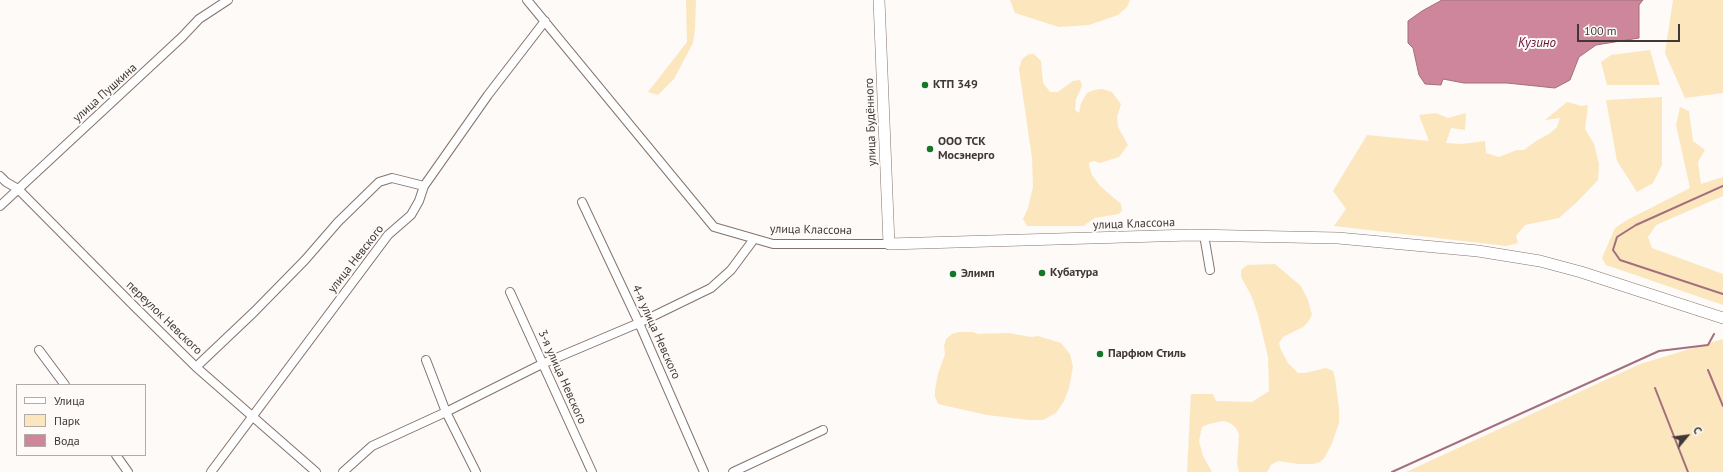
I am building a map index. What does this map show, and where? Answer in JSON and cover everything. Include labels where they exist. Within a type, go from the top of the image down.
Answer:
[{"type":"street","name":"улица Пушкина","points":[[0,206],[145,73],[199,19],[212,9],[228,0]]},
{"type":"street","name":"улица Классона","points":[[527,0],[714,227],[772,244],[888,244],[1204,235],[1338,238],[1478,251],[1540,261],[1581,272],[1723,318]]},
{"type":"street","name":"улица Будённого","points":[[879,0],[888,244]]},
{"type":"street","name":"улица Невского","points":[[211,472],[388,235],[411,216],[419,201],[424,186],[488,95],[545,21]]},
{"type":"street","name":"переулок Невского","points":[[0,176],[6,182],[18,189],[196,367],[316,472]]},
{"type":"street","points":[[196,367],[254,312],[305,260],[338,222],[379,182],[392,178],[424,186]]},
{"type":"street","name":"4-я улица Невского","points":[[582,202],[639,323],[704,472]]},
{"type":"street","points":[[1204,235],[1210,270]]},
{"type":"street","points":[[342,472],[372,446],[446,412],[542,364],[639,323],[711,288],[731,270],[754,239]]},
{"type":"street","name":"3-я улица Невского","points":[[510,292],[592,472]]},
{"type":"street","points":[[39,350],[64,384]]},
{"type":"street","points":[[426,360],[446,412],[476,472]]},
{"type":"street","points":[[734,472],[823,430]]},
{"type":"street","points":[[117,456],[128,472]]},
{"type":"green space","points":[[686,0],[696,0],[693,43],[674,79],[658,95],[648,92],[687,42]]},
{"type":"green space","points":[[1010,0],[1130,0],[1127,7],[1118,15],[1089,25],[1059,27],[1015,13]]},
{"type":"green space","points":[[1673,0],[1723,0],[1723,93],[1685,98],[1665,53]]},
{"type":"green space","points":[[1650,50],[1660,85],[1607,85],[1601,62],[1611,55]]},
{"type":"green space","points":[[1029,54],[1034,54],[1041,61],[1043,83],[1050,92],[1058,92],[1073,81],[1080,80],[1082,86],[1076,99],[1075,110],[1079,113],[1081,103],[1087,93],[1094,90],[1102,89],[1112,92],[1121,104],[1117,117],[1118,127],[1128,145],[1119,157],[1100,163],[1095,161],[1089,162],[1092,175],[1100,186],[1121,204],[1122,210],[1119,214],[1095,218],[1083,226],[1027,226],[1023,219],[1028,208],[1033,187],[1032,158],[1019,69],[1022,59]]},
{"type":"green space","points":[[1662,97],[1662,165],[1653,183],[1637,192],[1617,161],[1606,100]]},
{"type":"green space","points":[[1567,102],[1582,106],[1588,105],[1585,129],[1594,144],[1599,164],[1598,180],[1559,218],[1525,225],[1516,236],[1518,243],[1506,246],[1334,226],[1346,209],[1333,191],[1367,135],[1429,141],[1419,115],[1436,113],[1448,118],[1466,113],[1465,130],[1451,128],[1446,143],[1462,144],[1485,141],[1486,153],[1499,157],[1517,150],[1524,150],[1549,134],[1557,127],[1560,118],[1545,120]]},
{"type":"green space","points":[[1680,107],[1689,111],[1693,141],[1705,150],[1698,162],[1701,184],[1723,177],[1723,196],[1656,225],[1648,237],[1652,248],[1723,274],[1723,305],[1606,265],[1602,258],[1615,228],[1627,220],[1690,188],[1676,125]]},
{"type":"green space","points":[[1275,264],[1301,286],[1308,300],[1312,315],[1303,327],[1283,337],[1279,343],[1288,363],[1298,373],[1305,373],[1326,368],[1333,371],[1339,408],[1339,423],[1332,443],[1325,457],[1320,462],[1313,464],[1299,464],[1278,461],[1271,465],[1267,472],[1239,472],[1237,464],[1239,434],[1236,428],[1230,423],[1223,421],[1202,427],[1199,441],[1203,456],[1212,472],[1187,472],[1191,394],[1213,394],[1216,401],[1252,402],[1269,391],[1268,357],[1258,315],[1251,295],[1241,277],[1241,270],[1247,265]]},
{"type":"green space","points":[[958,332],[972,332],[979,334],[1008,333],[1031,337],[1038,336],[1061,343],[1070,354],[1073,367],[1069,388],[1064,401],[1056,413],[1043,420],[1029,420],[987,415],[938,404],[935,397],[935,390],[938,374],[945,354],[944,346],[946,339],[952,334]]},
{"type":"green space","points":[[1723,339],[1723,472],[1406,472],[1640,364]]},
{"type":"water","name":"Кузино","points":[[1442,0],[1643,0],[1639,5],[1639,38],[1596,45],[1579,57],[1570,80],[1555,88],[1507,83],[1464,83],[1443,79],[1441,85],[1425,84],[1419,75],[1413,48],[1408,43],[1408,21]]},
{"type":"waterway","points":[[1723,186],[1636,225],[1617,237],[1613,250],[1620,260],[1723,294]]},
{"type":"waterway","points":[[1392,472],[1659,351],[1708,345],[1714,334]]},
{"type":"waterway","points":[[1708,370],[1723,406]]},
{"type":"waterway","points":[[1655,388],[1688,472]]},
{"type":"place","name":"КТП 349","points":[[925,85]]},
{"type":"place","name":"ООО ТСК Мосэнерго","points":[[930,149]]},
{"type":"place","name":"Кубатура","points":[[1042,273]]},
{"type":"place","name":"Элимп","points":[[953,274]]},
{"type":"place","name":"Парфюм Стиль","points":[[1100,354]]}]
